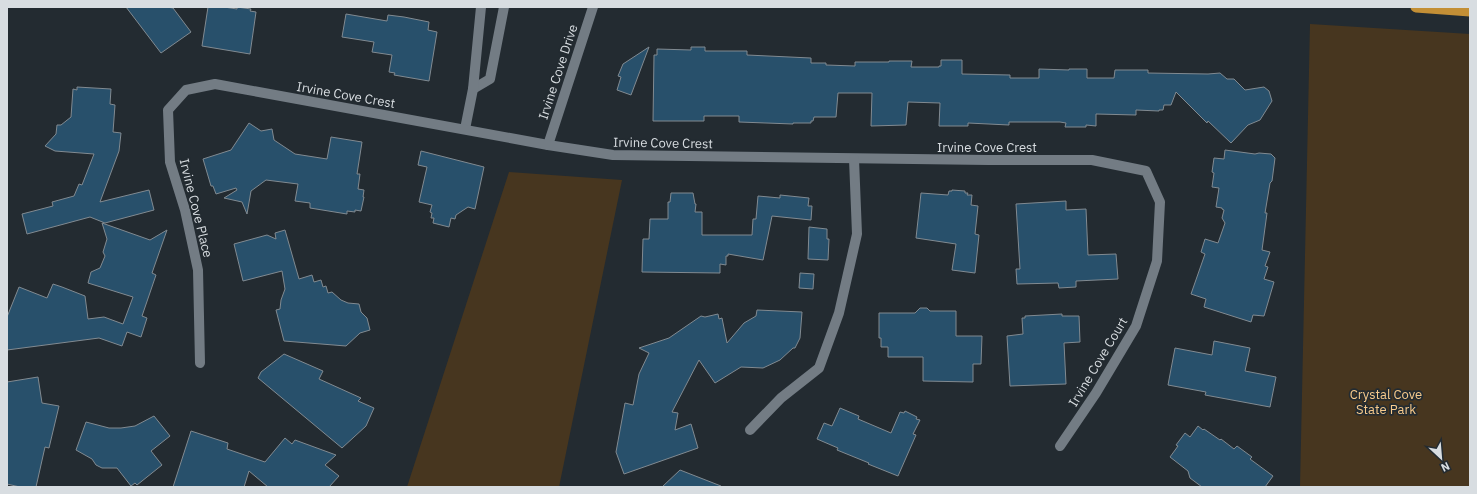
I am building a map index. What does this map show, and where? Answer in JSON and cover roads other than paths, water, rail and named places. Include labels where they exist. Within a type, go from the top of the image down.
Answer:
[{"type":"highway","points":[[1416,7],[1470,11]]},
{"type":"street","points":[[465,129],[473,89],[481,7]]},
{"type":"street","points":[[473,89],[490,79],[504,7]]},
{"type":"street","name":"Irvine Cove Drive","points":[[548,145],[593,7]]},
{"type":"street","name":"Irvine Cove Crest","points":[[186,90],[215,84],[548,145],[613,155],[854,159],[1092,160],[1146,171]]},
{"type":"street","name":"Irvine Cove Place","points":[[186,90],[168,110],[170,162],[185,210],[198,270],[200,363]]},
{"type":"street","points":[[750,430],[781,398],[819,368],[839,313],[857,234],[854,159]]},
{"type":"street","name":"Irvine Cove Court","points":[[1060,446],[1096,393],[1136,326],[1157,261],[1160,202],[1146,171]]},
{"type":"park label","name":"Crystal Cove State Park","points":[[1386,402]]}]
